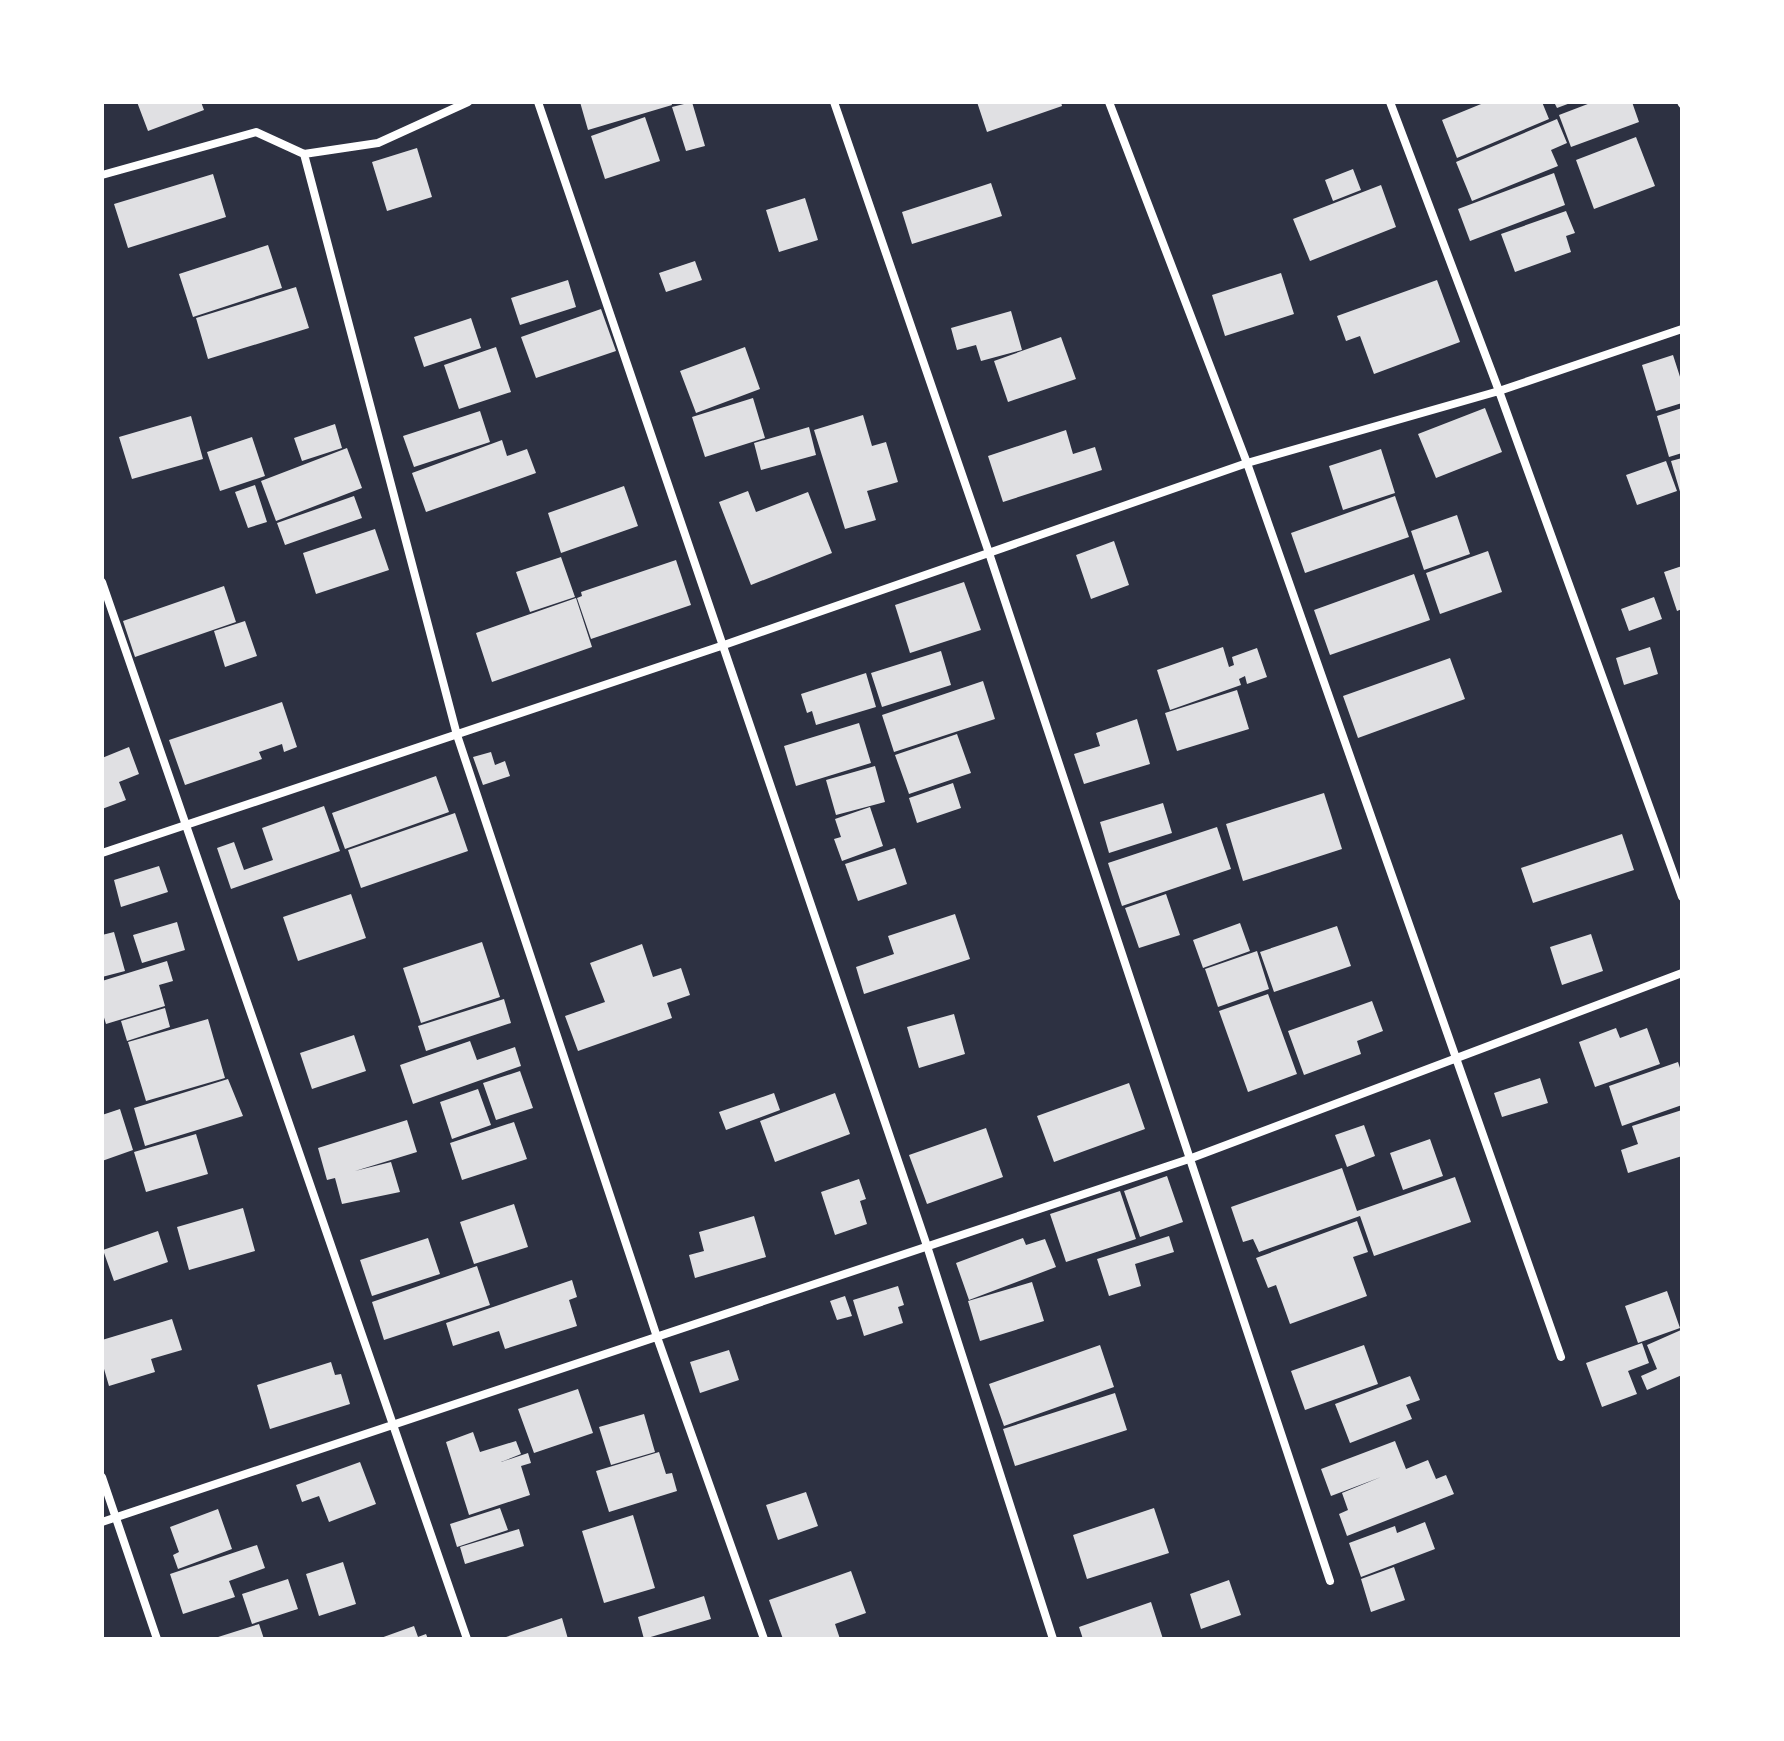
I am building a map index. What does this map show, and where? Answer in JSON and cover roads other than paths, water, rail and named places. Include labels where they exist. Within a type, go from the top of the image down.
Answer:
[{"type":"street","points":[[102,175],[256,132],[304,154],[378,143],[468,102]]},
{"type":"street","points":[[538,102],[927,1246],[1053,1639]]},
{"type":"street","points":[[834,102],[989,553],[1330,1581]]},
{"type":"street","points":[[1109,102],[1247,463],[1561,1357]]},
{"type":"street","points":[[1390,102],[1499,391],[1682,897]]},
{"type":"street","points":[[304,154],[457,735],[657,1337],[764,1639]]},
{"type":"street","points":[[102,853],[724,645],[1247,463],[1499,391],[1682,329]]},
{"type":"street","points":[[102,582],[183,826],[467,1639]]},
{"type":"street","points":[[102,1522],[1189,1159],[1682,973]]},
{"type":"street","points":[[102,1477],[157,1639]]}]
